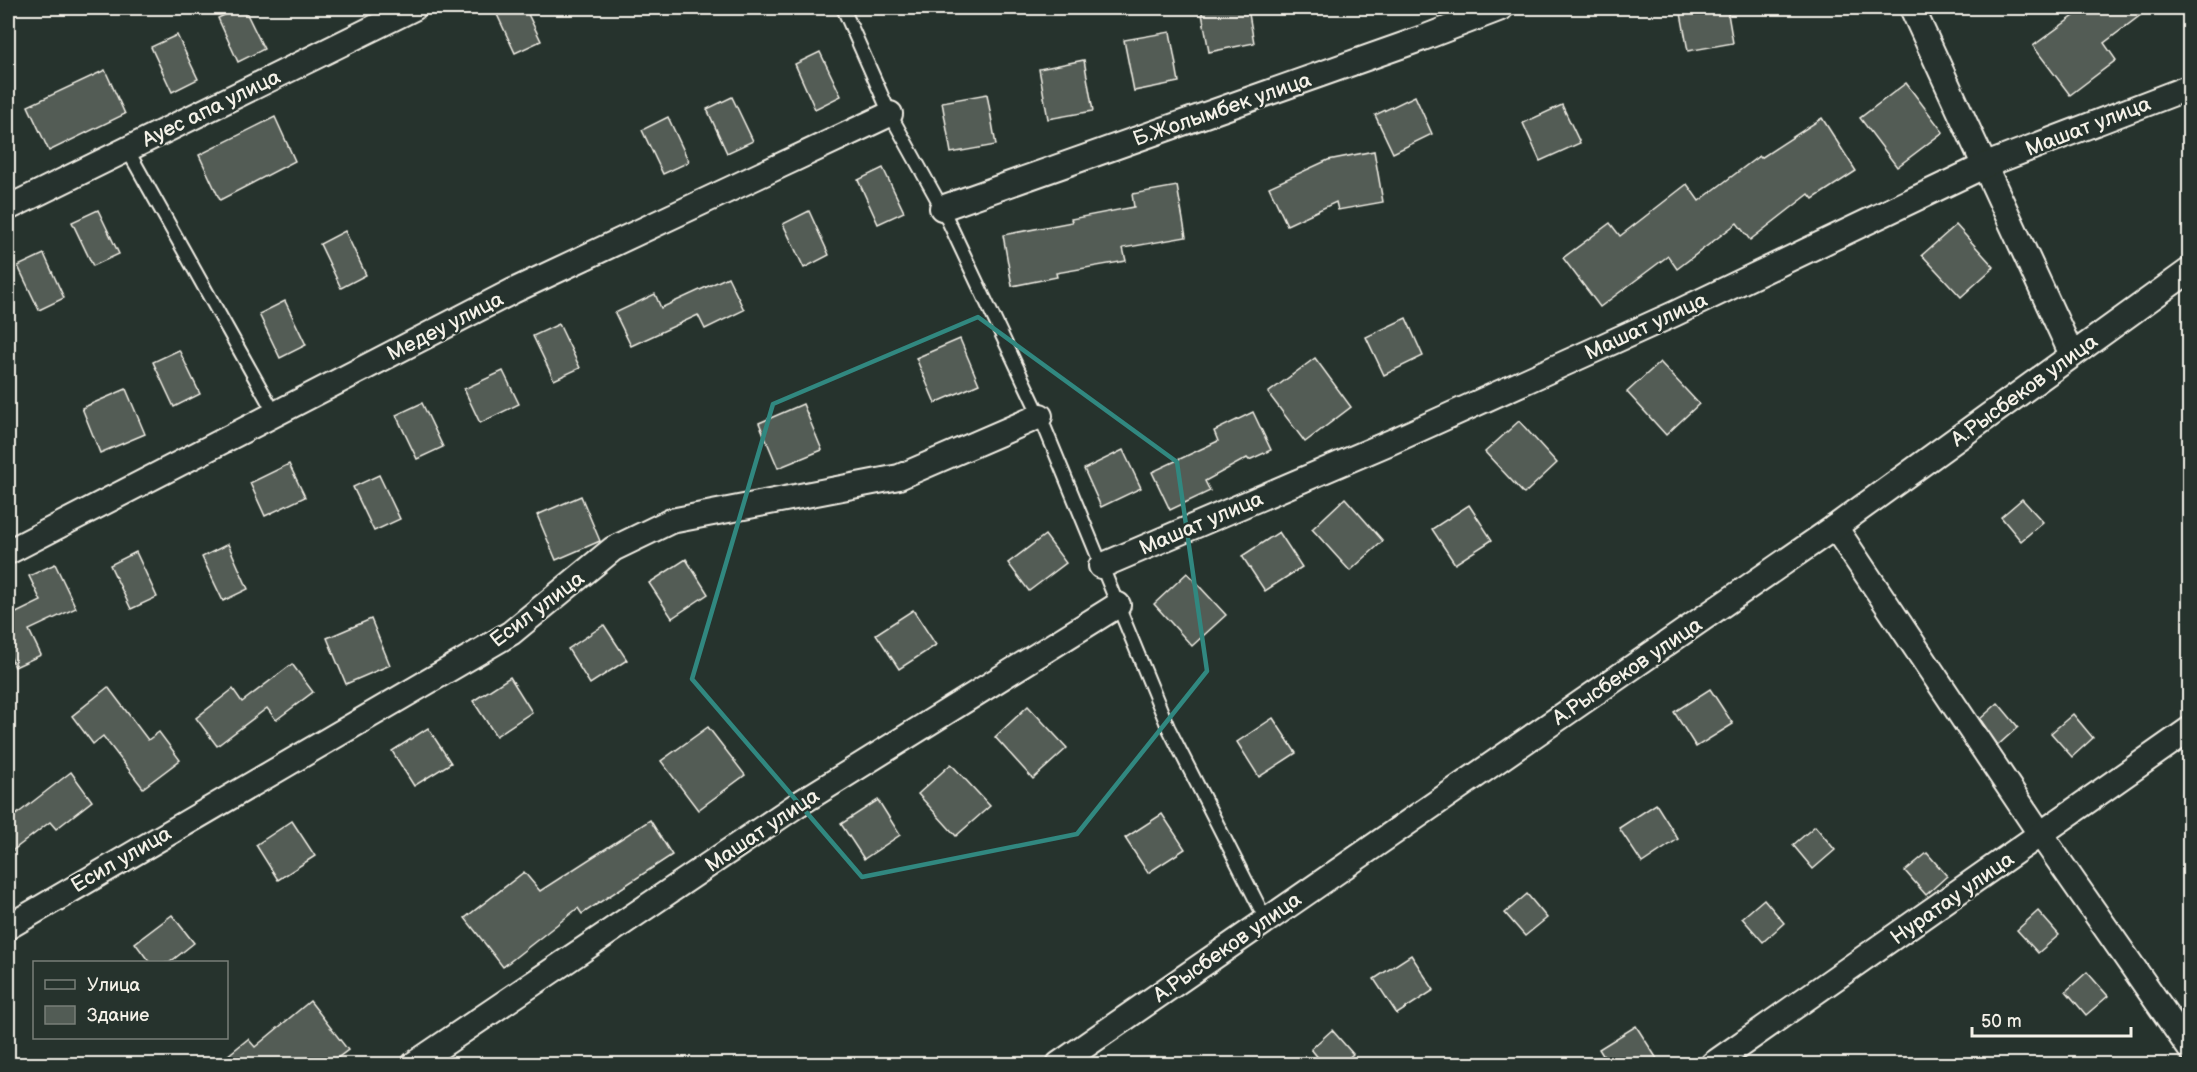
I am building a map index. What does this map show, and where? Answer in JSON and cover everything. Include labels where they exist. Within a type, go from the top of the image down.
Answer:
[{"type":"street","name":"Ауес апа улица","points":[[8,208],[414,8]]},
{"type":"street","name":"Б.Жолымбек улица","points":[[942,208],[1412,42],[1501,8]]},
{"type":"street","points":[[1912,8],[2072,355]]},
{"type":"street","name":"Машат улица","points":[[1101,566],[1391,442],[1608,344],[1986,165],[2190,87]]},
{"type":"street","name":"Медеу улица","points":[[8,552],[513,291],[890,114]]},
{"type":"street","name":"А.Рысбеков улица","points":[[1059,1065],[1835,527],[2190,270]]},
{"type":"street","name":"Есил улица","points":[[8,927],[21,917],[511,633],[613,549],[671,521],[899,477],[1040,416]]},
{"type":"street","points":[[1835,527],[2041,835],[2190,1049]]},
{"type":"street","name":"Машат улица","points":[[414,1065],[797,805],[1118,605]]},
{"type":"street","name":"Нуратау улица","points":[[1713,1065],[2190,729]]},
{"type":"lane","points":[[843,8],[890,114],[942,208],[1040,416],[1168,727],[1266,920]]},
{"type":"lane","points":[[126,149],[275,414]]},
{"type":"highlighted area","points":[[978,317],[1177,462],[1207,671],[1077,834],[862,877],[692,679],[773,404]]},
{"type":"building","points":[[244,8],[264,49],[238,62],[218,18]]},
{"type":"building","points":[[494,8],[525,8],[541,41],[515,53]]},
{"type":"building","points":[[1201,8],[1248,8],[1254,43],[1209,52]]},
{"type":"building","points":[[1680,8],[1727,8],[1733,43],[1688,51]]},
{"type":"building","points":[[2085,8],[2150,8],[2104,43],[2116,60],[2070,95],[2033,46]]},
{"type":"building","points":[[1170,32],[1179,82],[1134,91],[1124,40]]},
{"type":"building","points":[[177,35],[198,79],[172,92],[151,47]]},
{"type":"building","points":[[820,52],[841,96],[815,109],[795,64]]},
{"type":"building","points":[[1084,60],[1093,111],[1048,119],[1039,69]]},
{"type":"building","points":[[105,70],[125,114],[49,151],[28,106]]},
{"type":"building","points":[[1906,83],[1943,132],[1897,167],[1860,118]]},
{"type":"building","points":[[987,94],[996,145],[951,153],[942,102]]},
{"type":"building","points":[[1415,96],[1432,134],[1393,153],[1375,115]]},
{"type":"building","points":[[732,97],[753,141],[727,153],[707,109]]},
{"type":"building","points":[[1562,105],[1580,143],[1540,161],[1523,123]]},
{"type":"building","points":[[275,117],[295,161],[220,200],[199,155]]},
{"type":"building","points":[[668,117],[689,162],[663,174],[642,130]]},
{"type":"building","points":[[1822,118],[1856,171],[1813,199],[1809,194],[1750,240],[1737,223],[1677,269],[1668,256],[1600,307],[1563,258],[1610,223],[1620,236],[1687,184],[1699,201],[1759,156],[1761,158]]},
{"type":"building","points":[[1374,151],[1383,202],[1338,210],[1336,202],[1287,225],[1269,187],[1328,160]]},
{"type":"building","points":[[883,168],[904,212],[878,224],[858,180]]},
{"type":"building","points":[[1177,186],[1186,237],[1123,248],[1126,261],[1056,273],[1057,277],[1012,286],[1003,235],[1134,207],[1132,194]]},
{"type":"building","points":[[98,210],[119,254],[93,266],[72,222]]},
{"type":"building","points":[[809,211],[829,255],[804,268],[783,224]]},
{"type":"building","points":[[1956,225],[1994,267],[1961,297],[1922,255]]},
{"type":"building","points":[[345,231],[366,275],[341,288],[320,244]]},
{"type":"building","points":[[44,254],[64,298],[39,310],[18,266]]},
{"type":"building","points":[[728,277],[744,310],[705,329],[698,315],[631,346],[615,313],[655,294],[661,308]]},
{"type":"building","points":[[285,301],[306,345],[280,358],[259,314]]},
{"type":"building","points":[[1406,318],[1423,356],[1384,375],[1366,337]]},
{"type":"building","points":[[559,324],[580,368],[554,380],[533,336]]},
{"type":"building","points":[[960,339],[979,384],[935,403],[916,358]]},
{"type":"building","points":[[179,350],[200,394],[174,407],[153,362]]},
{"type":"building","points":[[1315,358],[1351,407],[1305,442],[1268,393]]},
{"type":"building","points":[[1660,362],[1699,404],[1666,435],[1627,392]]},
{"type":"building","points":[[503,371],[519,404],[480,423],[464,389]]},
{"type":"building","points":[[126,389],[145,434],[100,453],[82,408]]},
{"type":"building","points":[[422,403],[443,447],[417,459],[396,415]]},
{"type":"building","points":[[803,404],[822,450],[778,468],[759,423]]},
{"type":"building","points":[[1253,412],[1271,450],[1249,460],[1247,458],[1205,481],[1210,491],[1170,510],[1152,472],[1218,441],[1214,431]]},
{"type":"building","points":[[1519,421],[1557,463],[1524,494],[1485,452]]},
{"type":"building","points":[[1123,450],[1141,488],[1101,507],[1084,469]]},
{"type":"building","points":[[289,464],[305,497],[265,516],[250,483]]},
{"type":"building","points":[[379,475],[400,519],[374,531],[353,487]]},
{"type":"building","points":[[581,496],[600,541],[556,560],[537,515]]},
{"type":"building","points":[[1345,498],[1383,541],[1350,571],[1312,529]]},
{"type":"building","points":[[2022,499],[2043,522],[2021,541],[2001,517]]},
{"type":"building","points":[[1469,505],[1492,540],[1455,564],[1432,529]]},
{"type":"building","points":[[1279,532],[1302,567],[1265,591],[1242,556]]},
{"type":"building","points":[[1045,535],[1066,563],[1029,591],[1008,563]]},
{"type":"building","points":[[228,544],[248,589],[223,601],[202,557]]},
{"type":"building","points":[[136,552],[157,597],[131,609],[110,565]]},
{"type":"building","points":[[686,559],[708,594],[672,618],[649,583]]},
{"type":"building","points":[[55,564],[76,608],[29,630],[41,655],[15,667],[8,651],[8,617],[41,601],[29,576]]},
{"type":"building","points":[[1187,573],[1226,615],[1192,646],[1154,604]]},
{"type":"building","points":[[913,610],[936,645],[899,669],[876,634]]},
{"type":"building","points":[[371,619],[390,665],[346,684],[327,638]]},
{"type":"building","points":[[604,625],[627,660],[590,684],[568,649]]},
{"type":"building","points":[[292,664],[313,692],[276,720],[267,708],[217,746],[196,718],[233,689],[242,702]]},
{"type":"building","points":[[510,677],[532,712],[496,736],[473,701]]},
{"type":"building","points":[[108,687],[148,740],[159,732],[180,760],[143,788],[103,736],[93,744],[72,716]]},
{"type":"building","points":[[1710,689],[1733,724],[1696,747],[1674,712]]},
{"type":"building","points":[[1998,703],[2018,727],[1998,745],[1980,719]]},
{"type":"building","points":[[1028,706],[1067,748],[1033,779],[995,737]]},
{"type":"building","points":[[2073,714],[2093,738],[2072,757],[2051,733]]},
{"type":"building","points":[[1273,718],[1296,753],[1259,777],[1237,742]]},
{"type":"building","points":[[708,727],[745,775],[698,810],[661,761]]},
{"type":"building","points":[[428,728],[451,763],[414,786],[392,751]]},
{"type":"building","points":[[951,764],[990,806],[956,836],[918,794]]},
{"type":"building","points":[[71,772],[92,801],[56,829],[50,822],[8,854],[8,821]]},
{"type":"building","points":[[878,800],[900,835],[864,859],[841,824]]},
{"type":"building","points":[[1656,804],[1678,839],[1642,863],[1619,828]]},
{"type":"building","points":[[1162,814],[1185,849],[1148,873],[1125,838]]},
{"type":"building","points":[[650,820],[672,855],[582,914],[578,908],[503,967],[465,918],[524,872],[540,891]]},
{"type":"building","points":[[292,821],[315,856],[278,880],[256,845]]},
{"type":"building","points":[[1815,826],[1835,850],[1813,869],[1793,845]]},
{"type":"building","points":[[1927,853],[1947,876],[1926,895],[1905,871]]},
{"type":"building","points":[[1527,894],[1547,918],[1525,936],[1505,913]]},
{"type":"building","points":[[1764,899],[1784,923],[1763,942],[1742,918]]},
{"type":"building","points":[[2038,911],[2059,935],[2038,953],[2017,930]]},
{"type":"building","points":[[172,915],[194,943],[172,961],[148,961],[135,943]]},
{"type":"building","points":[[1411,955],[1434,990],[1397,1014],[1374,979]]},
{"type":"building","points":[[2087,972],[2108,996],[2086,1015],[2066,991]]},
{"type":"building","points":[[310,1001],[348,1050],[328,1065],[216,1065],[248,1039],[255,1047]]},
{"type":"building","points":[[1636,1026],[1661,1065],[1609,1065],[1599,1049]]},
{"type":"building","points":[[1332,1030],[1353,1054],[1341,1065],[1324,1065],[1311,1049]]}]
